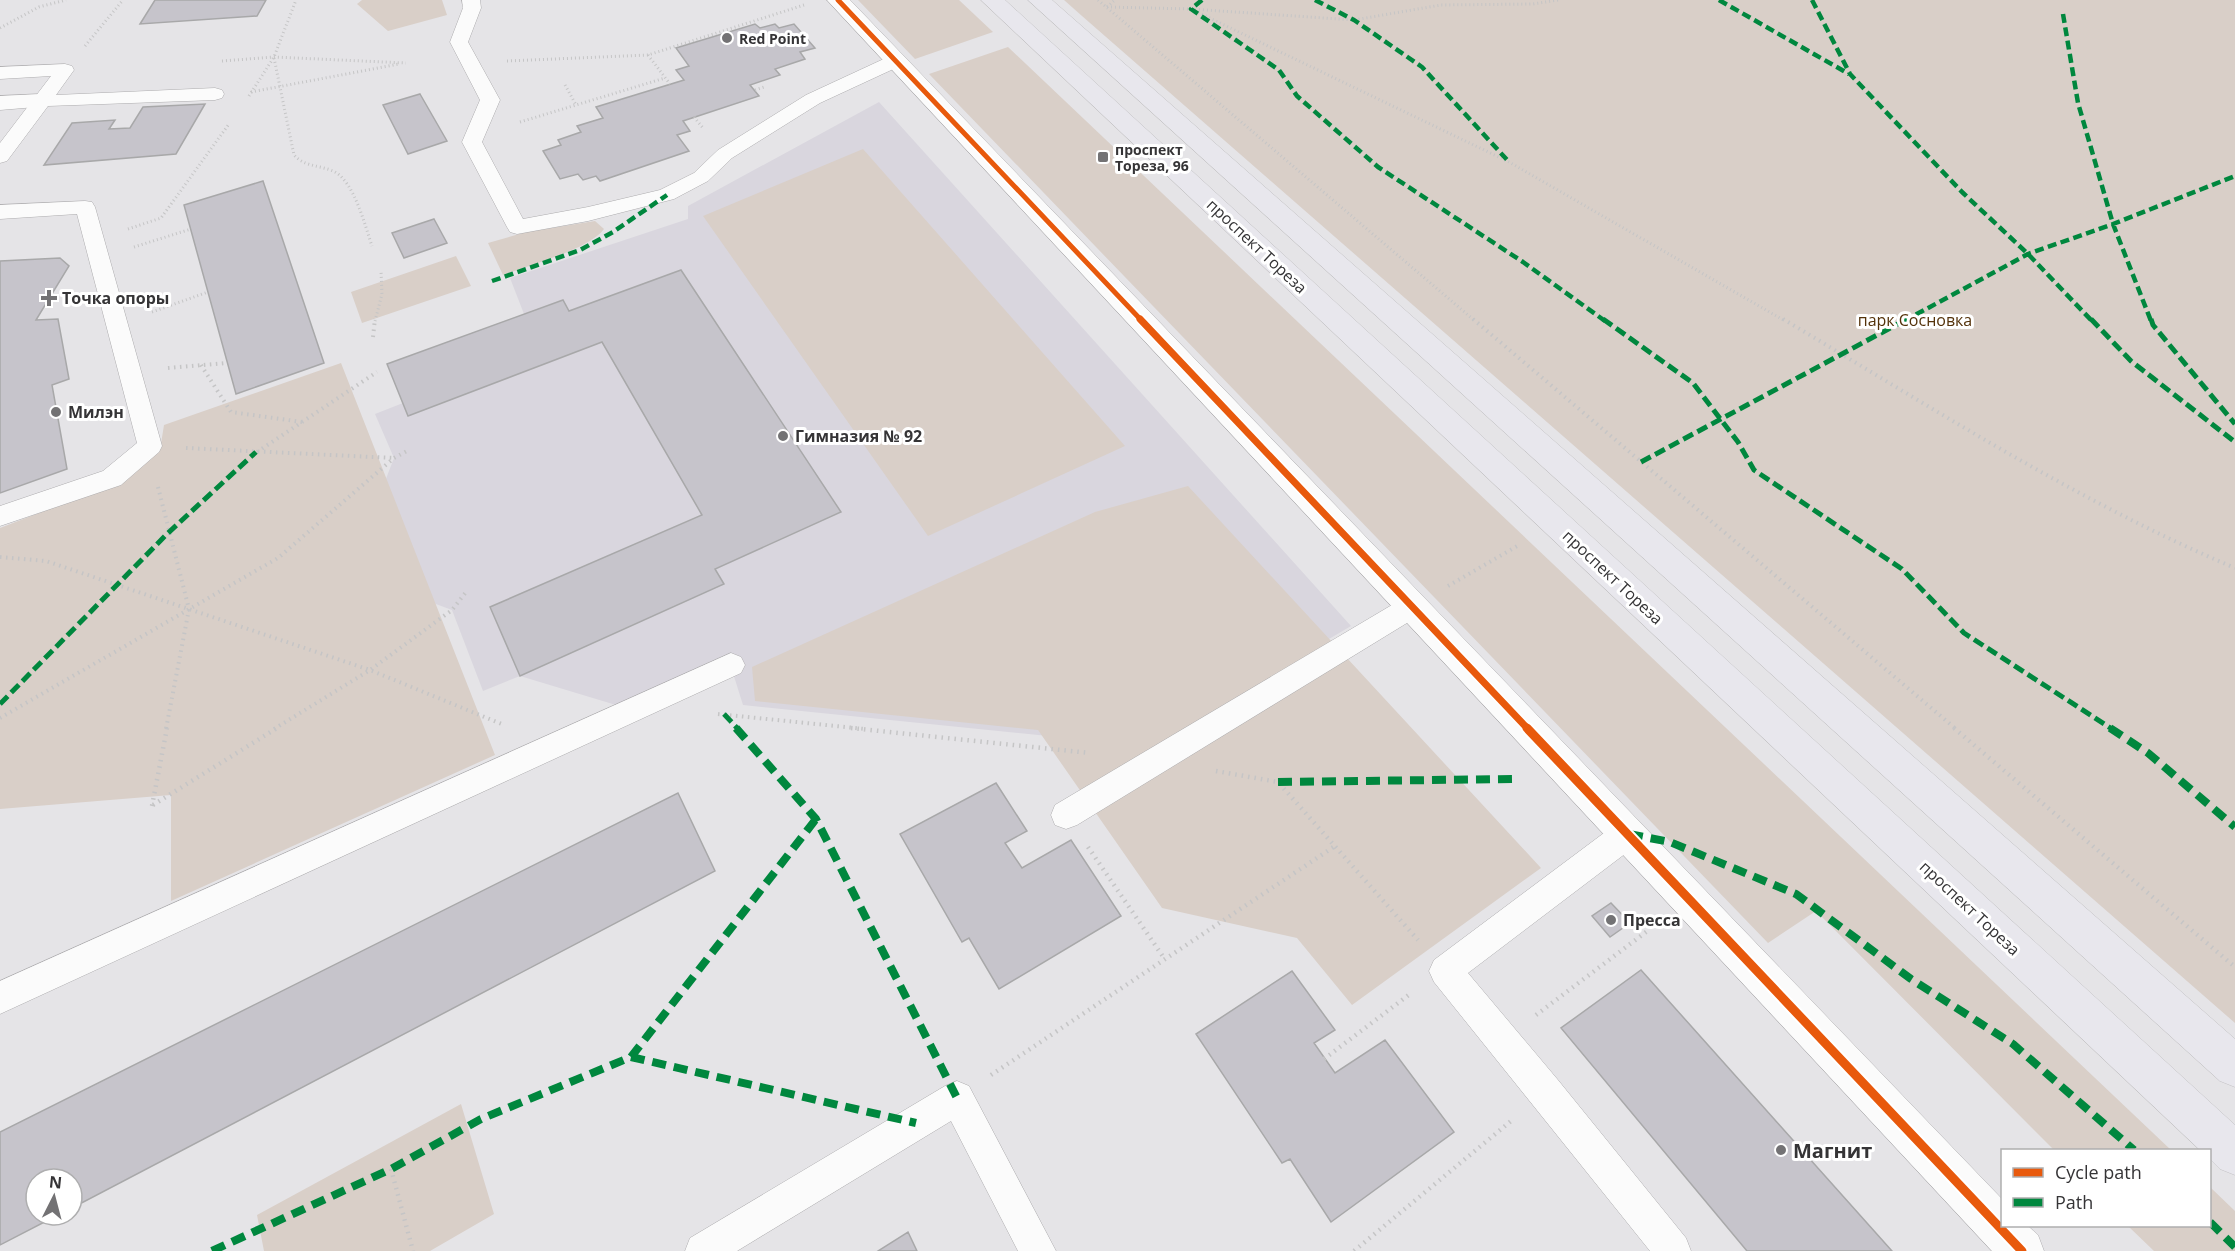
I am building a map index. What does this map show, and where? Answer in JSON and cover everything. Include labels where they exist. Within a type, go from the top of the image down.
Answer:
[{"type":"main road","name":"проспект Тореза","points":[[992,0],[2235,1154]]},
{"type":"main road","points":[[1039,0],[2235,1066]]},
{"type":"street","points":[[837,0],[2022,1251]]},
{"type":"street","points":[[0,103],[40,101]]},
{"type":"lane","points":[[471,0],[472,8],[459,42],[490,100],[472,142],[517,227],[588,214],[668,195],[701,177],[725,154],[813,99],[895,61]]},
{"type":"lane","points":[[0,73],[65,70]]},
{"type":"lane","points":[[0,157],[65,70]]},
{"type":"lane","points":[[40,101],[215,94]]},
{"type":"lane","points":[[0,212],[85,207],[150,446],[112,478],[0,516]]},
{"type":"lane","points":[[1066,815],[1411,607]]},
{"type":"lane","points":[[0,998],[731,664]]},
{"type":"lane","points":[[1627,834],[1445,971],[1546,1092],[1673,1251]]},
{"type":"lane","points":[[703,1251],[957,1098],[1038,1251]]},
{"type":"path","points":[[0,28],[39,7],[66,0]]},
{"type":"path","points":[[65,70],[123,0]]},
{"type":"path","points":[[245,101],[274,57],[297,0]]},
{"type":"path","points":[[1098,0],[2235,967]]},
{"type":"path","points":[[1107,8],[1115,0]]},
{"type":"path","points":[[1107,8],[1191,9],[1354,20],[1441,4],[1533,4],[1558,0]]},
{"type":"path","points":[[470,63],[648,55],[805,5]]},
{"type":"path","points":[[1191,9],[1509,162],[1650,242],[2084,497],[2190,549],[2235,568]]},
{"type":"path","points":[[648,55],[670,84]]},
{"type":"path","points":[[274,57],[294,155],[300,163],[335,172],[345,180],[372,246]]},
{"type":"path","points":[[215,94],[281,88],[406,63],[274,57],[217,61]]},
{"type":"path","points":[[476,135],[666,78]]},
{"type":"path","points":[[565,86],[576,105]]},
{"type":"path","points":[[98,249],[161,218],[231,121]]},
{"type":"path","points":[[98,249],[191,229]]},
{"type":"path","points":[[373,337],[382,294],[381,271]]},
{"type":"path","points":[[117,325],[208,292]]},
{"type":"path","points":[[130,371],[227,363]]},
{"type":"path","points":[[201,365],[231,412],[302,422]]},
{"type":"path","points":[[256,452],[377,372]]},
{"type":"path","points":[[394,458],[150,446],[168,533],[189,609],[152,806],[370,670],[452,610],[466,592]]},
{"type":"path","points":[[0,718],[278,558],[394,458],[407,451]]},
{"type":"path","points":[[1442,589],[1528,540]]},
{"type":"path","points":[[0,557],[46,561],[370,670],[510,728]]},
{"type":"path","points":[[713,714],[1157,760],[1278,782],[1445,971],[1324,1059]]},
{"type":"path","points":[[1066,815],[1164,958]]},
{"type":"path","points":[[957,1098],[1335,846]]},
{"type":"path","points":[[1502,1041],[1650,929]]},
{"type":"path","points":[[1354,1251],[1546,1092]]},
{"type":"path","points":[[391,1169],[413,1251]]},
{"type":"shaded area","name":"Гимназия № 92","points":[[879,102],[1351,626],[1147,746],[743,705],[727,654],[616,705],[520,676],[483,691],[452,610],[374,581],[362,541],[394,458],[375,414],[403,403],[387,364],[524,314],[510,278],[688,219],[688,206]]},
{"type":"green space","points":[[362,0],[442,0],[447,15],[388,31],[357,4]]},
{"type":"green space","points":[[858,0],[959,0],[993,32],[915,59]]},
{"type":"green space","name":"парк Сосновка","points":[[1064,0],[2235,0],[2235,1023],[1082,16]]},
{"type":"green space","points":[[1008,47],[2170,1149],[2053,1149],[1816,911],[1768,943],[929,74]]},
{"type":"green space","points":[[863,149],[1125,446],[928,536],[703,216]]},
{"type":"green space","points":[[595,221],[604,229],[586,243],[503,275],[488,243],[526,232]]},
{"type":"green space","points":[[456,256],[471,286],[362,323],[351,292]]},
{"type":"green space","points":[[341,363],[495,755],[171,901],[171,795],[0,809],[0,528],[122,481],[160,450],[164,425]]},
{"type":"green space","points":[[1188,486],[1541,868],[1352,1005],[1297,938],[1162,908],[1038,730],[755,701],[752,667],[1095,512]]},
{"type":"green space","points":[[461,1104],[494,1214],[430,1251],[264,1251],[257,1215]]},
{"type":"green space","points":[[2211,1188],[2235,1211],[2235,1251],[2154,1251],[2129,1227],[2211,1227]]},
{"type":"building","points":[[155,0],[266,0],[257,16],[140,24]]},
{"type":"building","points":[[755,24],[760,28],[775,24],[779,28],[794,24],[815,48],[800,52],[805,59],[775,69],[780,75],[750,85],[759,96],[683,121],[690,131],[677,135],[689,151],[600,181],[596,176],[583,180],[578,174],[560,179],[543,151],[561,145],[558,140],[581,132],[577,126],[603,118],[596,107],[684,80],[676,70],[689,66],[676,48]]},
{"type":"building","points":[[420,94],[447,141],[408,154],[383,105]]},
{"type":"building","points":[[205,104],[176,154],[44,165],[72,123],[115,120],[109,129],[130,128],[143,107]]},
{"type":"building","points":[[263,181],[324,363],[236,394],[184,205]]},
{"type":"building","points":[[434,219],[447,243],[404,258],[392,233]]},
{"type":"building","points":[[60,258],[69,266],[36,320],[58,319],[69,379],[52,385],[67,469],[0,493],[0,261]]},
{"type":"building","points":[[681,270],[841,512],[715,569],[724,584],[520,676],[490,607],[702,515],[602,342],[408,416],[387,364],[563,300],[569,311]]},
{"type":"building","points":[[996,783],[1027,831],[1005,843],[1022,868],[1071,840],[1121,916],[999,989],[969,938],[962,942],[900,834]]},
{"type":"building","points":[[678,793],[715,871],[84,1202],[84,1167],[24,1167],[24,1227],[35,1227],[0,1245],[0,1132]]},
{"type":"building","name":"Пресса","points":[[1611,903],[1630,923],[1610,937],[1592,916]]},
{"type":"building","points":[[1641,970],[1892,1251],[1747,1251],[1561,1028]]},
{"type":"building","points":[[1292,971],[1335,1030],[1314,1043],[1335,1073],[1385,1040],[1454,1132],[1331,1222],[1290,1159],[1282,1163],[1196,1034]]},
{"type":"building","points":[[908,1232],[917,1251],[878,1251]]},
{"type":"marked path","points":[[1202,0],[1191,9],[1279,70],[1297,96],[1378,167],[1523,262],[1693,383],[1738,442],[1754,470],[1902,569],[1964,633],[2148,753],[2235,827]]},
{"type":"marked path","points":[[1315,0],[1354,20],[1422,67],[1509,162]]},
{"type":"marked path","points":[[1719,0],[1849,74]]},
{"type":"marked path","points":[[1812,0],[1850,74],[1962,192],[2028,254],[2131,361],[2235,442]]},
{"type":"marked path","points":[[2063,14],[2078,103],[2113,224],[2153,325],[2235,424]]},
{"type":"marked path","points":[[1641,462],[2028,254],[2113,224],[2235,176]]},
{"type":"marked path","points":[[492,281],[580,250],[613,232],[667,195]]},
{"type":"marked path","points":[[0,704],[168,533],[256,452]]},
{"type":"marked path","points":[[724,714],[816,819],[957,1098]]},
{"type":"marked path","points":[[1278,782],[1513,779]]},
{"type":"marked path","points":[[631,1057],[816,819]]},
{"type":"marked path","points":[[1629,834],[1670,842],[1796,894],[1911,979],[2013,1044],[2133,1149]]},
{"type":"marked path","points":[[212,1251],[391,1169],[481,1119],[631,1057],[916,1123]]},
{"type":"marked path","points":[[2211,1223],[2235,1247]]},
{"type":"cycle path","points":[[838,0],[2022,1251]]},
{"type":"place","name":"Red Point","points":[[727,38]]},
{"type":"place","name":"проспект Тореза, 96","points":[[1103,157]]},
{"type":"place","name":"Точка опоры","points":[[49,298]]},
{"type":"place","name":"Милэн","points":[[56,412]]},
{"type":"place","name":"Гимназия № 92","points":[[783,436]]},
{"type":"place","name":"Пресса","points":[[1611,920]]},
{"type":"place","name":"Магнит","points":[[1781,1150]]}]
